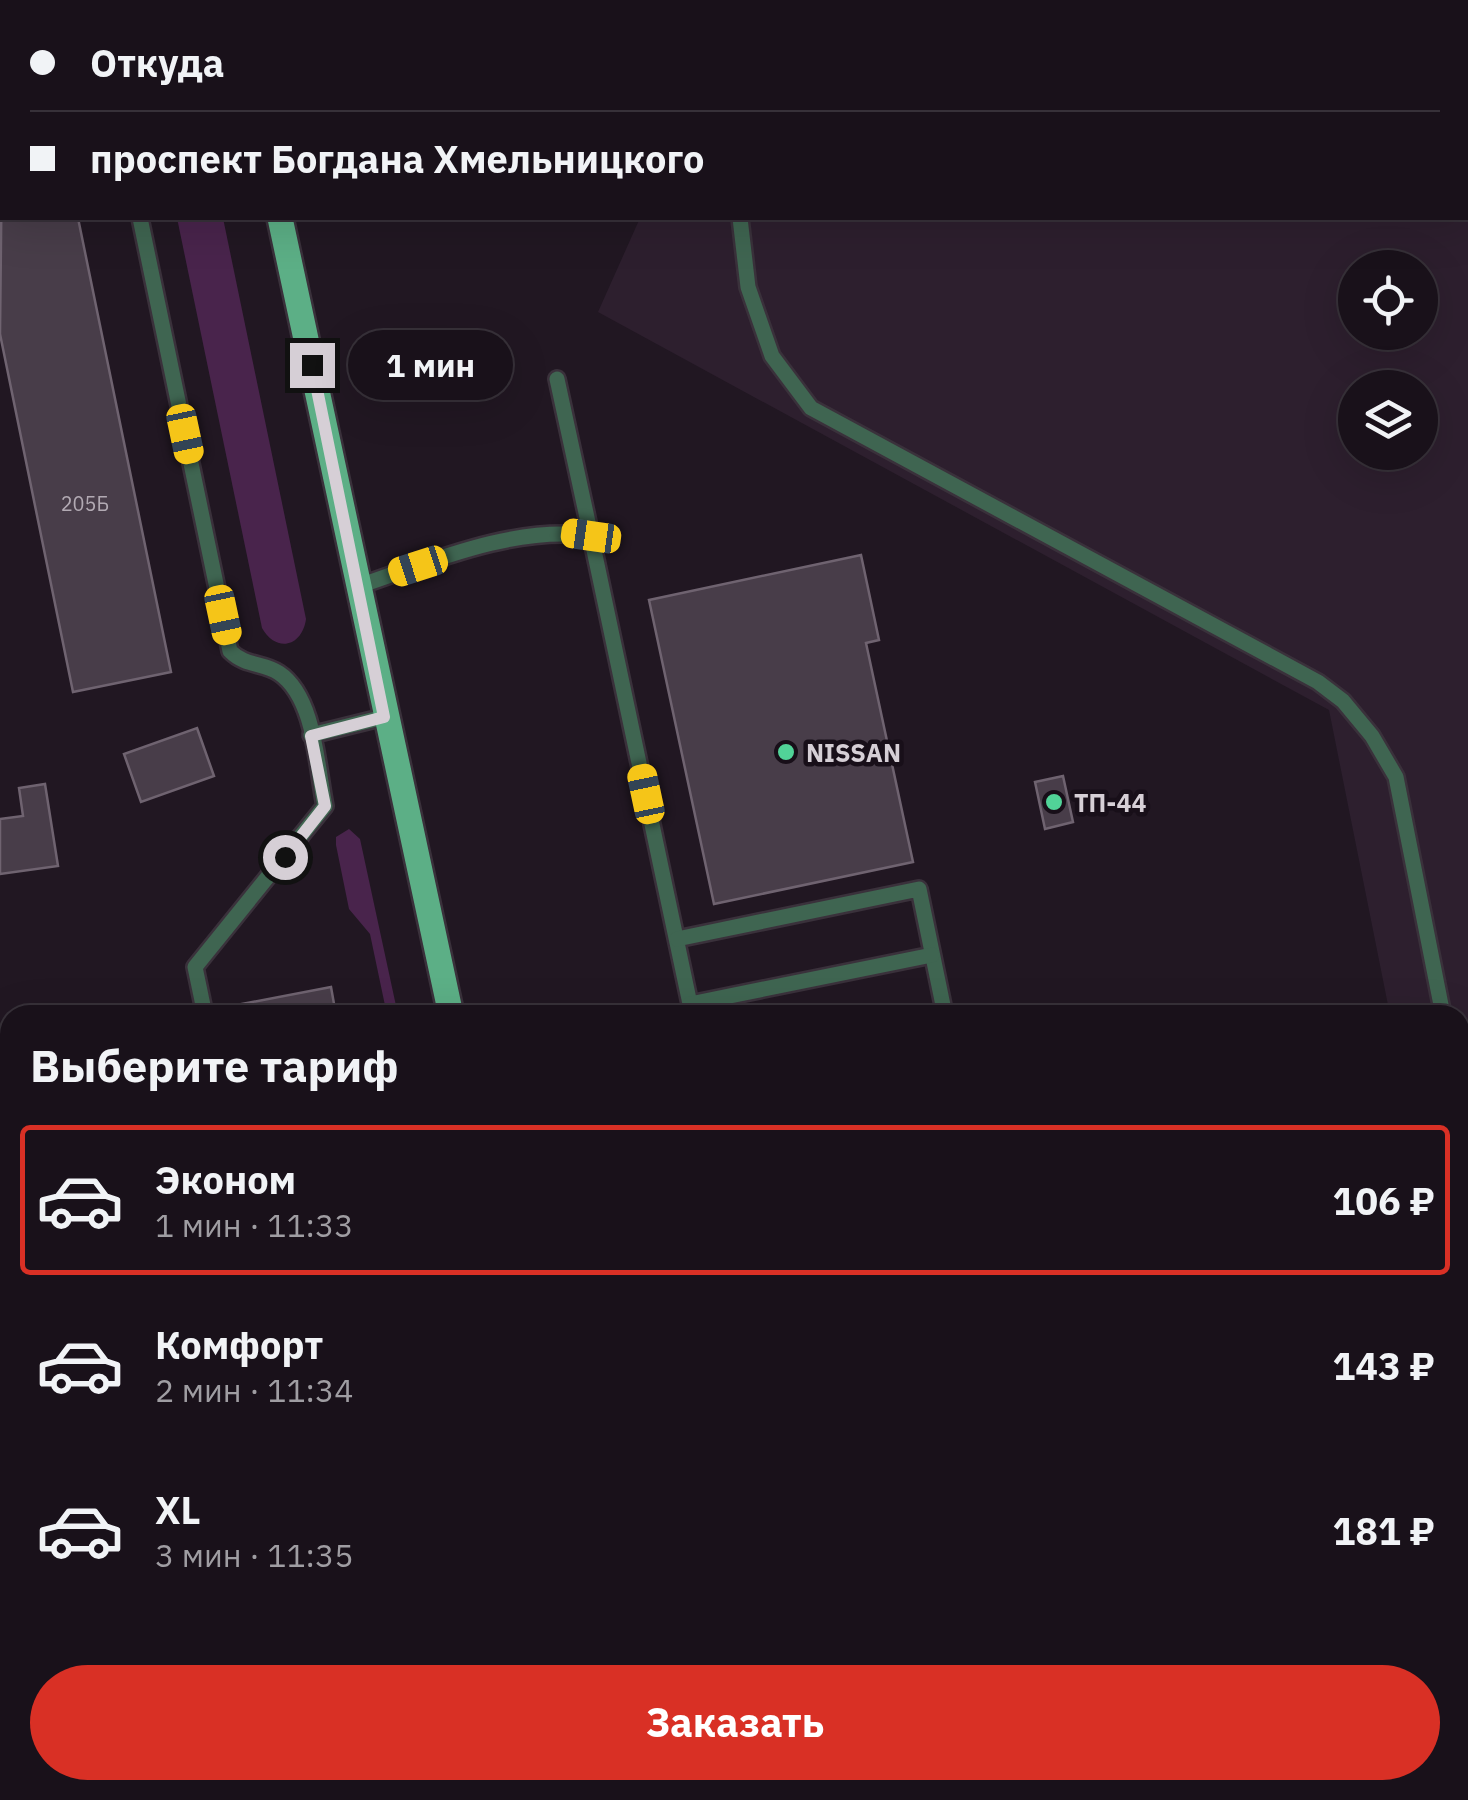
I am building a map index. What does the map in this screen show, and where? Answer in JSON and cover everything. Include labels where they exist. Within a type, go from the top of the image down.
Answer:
[{"type":"main road","points":[[280,220],[449,1005]]},
{"type":"lane","points":[[140,220],[230,651],[242,664],[279,672],[300,698],[325,806],[195,967],[203,1005]]},
{"type":"lane","points":[[740,220],[748,287],[772,356],[811,408],[1318,682],[1343,700],[1372,736],[1396,777],[1440,1005]]},
{"type":"lane","points":[[558,379],[689,1005]]},
{"type":"lane","points":[[358,586],[464,551],[562,532],[591,536]]},
{"type":"lane","points":[[311,736],[384,717]]},
{"type":"lane","points":[[677,940],[919,889],[943,1005]]},
{"type":"lane","points":[[708,1005],[932,955]]},
{"type":"lane","points":[[677,1800],[700,1800]]},
{"type":"shaded area","points":[[177,220],[223,220],[306,619],[299,636],[288,643],[274,641],[262,628]]},
{"type":"shaded area","points":[[639,220],[1468,220],[1468,1005],[1388,1005],[1329,710],[598,312]]},
{"type":"shaded area","points":[[349,829],[360,839],[396,1005],[385,1005],[370,934],[349,909],[336,837]]},
{"type":"building","points":[[1,220],[78,220],[171,672],[73,692],[0,334]]},
{"type":"building","name":"NISSAN","points":[[861,555],[879,640],[866,643],[913,862],[714,904],[649,600]]},
{"type":"building","points":[[197,728],[214,776],[141,802],[124,754]]},
{"type":"building","name":"ТП-44","points":[[1063,776],[1073,822],[1045,829],[1035,782]]},
{"type":"building","points":[[45,784],[58,866],[0,874],[0,819],[23,816],[19,788]]},
{"type":"building","points":[[331,987],[334,1005],[236,1005]]},
{"type":"place","name":"NISSAN","points":[[786,752]]},
{"type":"place","name":"ТП-44","points":[[1054,802]]},
{"type":"route","points":[[285,857],[325,806],[311,736],[384,717],[312,365]]}]
